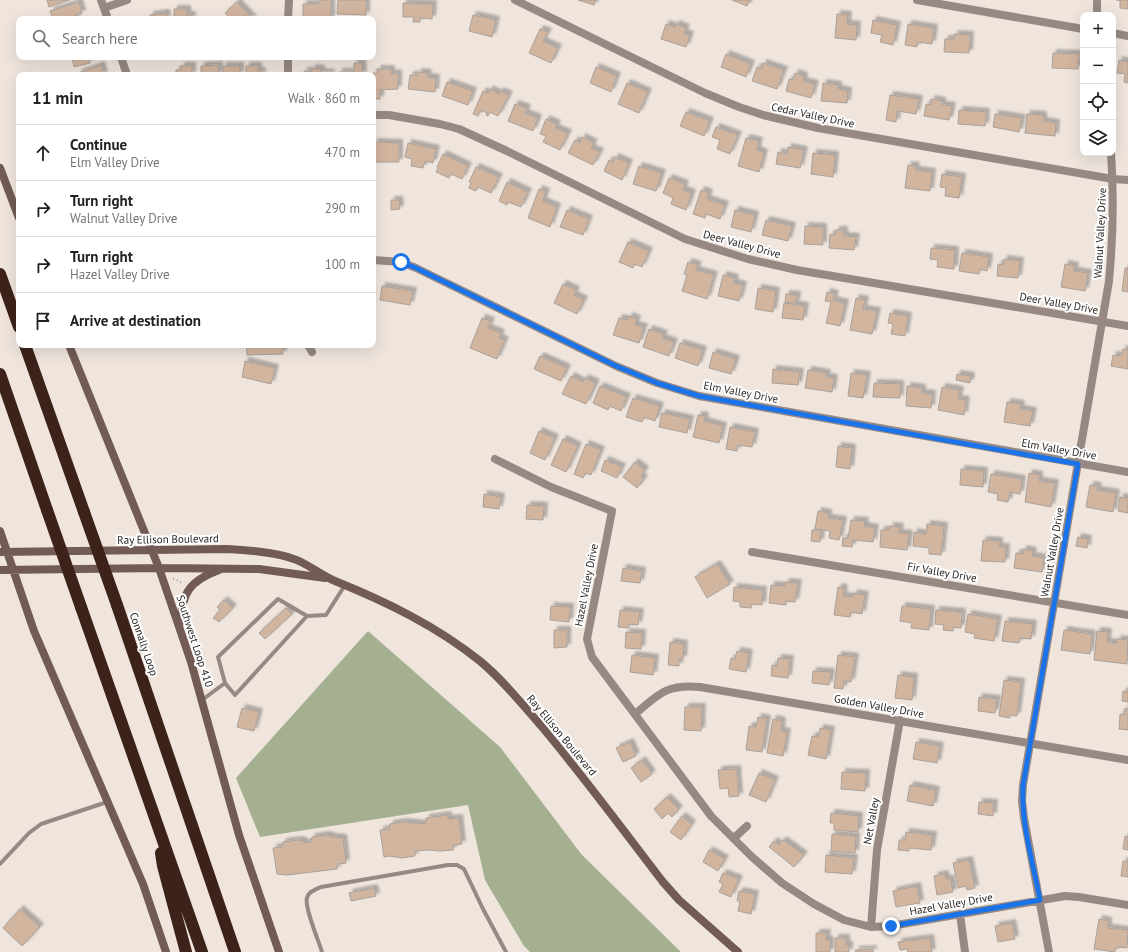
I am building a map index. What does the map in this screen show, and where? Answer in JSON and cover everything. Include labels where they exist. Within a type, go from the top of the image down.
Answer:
[{"type":"highway","points":[[0,274],[16,319]]},
{"type":"highway","name":"Connally Loop","points":[[26,348],[117,605],[235,952]]},
{"type":"highway","points":[[0,374],[202,952]]},
{"type":"highway","points":[[159,832],[163,866],[186,952]]},
{"type":"main road","points":[[0,168],[16,210]]},
{"type":"main road","name":"Southwest Loop 410","points":[[69,348],[159,568],[191,662],[239,835],[278,952]]},
{"type":"main road","points":[[0,531],[4,552],[13,570],[34,631],[143,884],[166,952]]},
{"type":"main road","name":"Ray Ellison Boulevard","points":[[4,552],[227,549],[252,550],[300,561],[330,579],[390,605],[426,624],[481,662],[519,701],[568,758],[663,882],[679,900],[738,952]]},
{"type":"main road","points":[[180,629],[181,608],[188,590],[206,575],[224,568]]},
{"type":"main road","name":"Ray Ellison Boulevard","points":[[0,570],[224,568],[259,569],[330,579]]},
{"type":"street","points":[[107,16],[103,4],[127,0]]},
{"type":"street","points":[[288,16],[289,0]]},
{"type":"street","name":"Cedar Valley Drive","points":[[515,0],[706,93],[763,115],[818,128],[1113,179],[1128,180]]},
{"type":"street","points":[[917,0],[1080,27]]},
{"type":"street","points":[[1097,0],[1097,12]]},
{"type":"street","points":[[1116,34],[1128,36]]},
{"type":"street","points":[[122,60],[126,72]]},
{"type":"street","points":[[288,60],[288,72]]},
{"type":"street","name":"Deer Valley Drive","points":[[376,115],[389,115],[460,129],[685,239],[748,259],[797,270],[1128,326]]},
{"type":"street","name":"Walnut Valley Drive","points":[[1050,952],[1024,818],[1022,801],[1023,786],[1109,281],[1112,250],[1113,179],[1111,156]]},
{"type":"street","name":"Elm Valley Drive","points":[[376,260],[401,262],[416,268],[616,366],[657,383],[699,396],[1128,472]]},
{"type":"street","name":"Hazel Valley Drive","points":[[495,459],[551,487],[612,511],[588,639],[592,657],[711,816],[782,882],[814,904],[844,920],[871,927],[891,926],[1065,896],[1128,905]]},
{"type":"street","name":"Fir Valley Drive","points":[[752,552],[1128,615]]},
{"type":"street","name":"Golden Valley Drive","points":[[635,714],[656,696],[670,688],[684,686],[700,687],[1128,760]]},
{"type":"street","name":"Net Valley","points":[[871,927],[877,850],[900,720]]},
{"type":"street","points":[[734,838],[747,826]]},
{"type":"street","points":[[960,914],[965,952]]},
{"type":"lane","points":[[307,616],[235,695],[225,683],[218,657],[278,599],[307,616],[326,616],[346,585]]},
{"type":"lane","points":[[202,700],[225,683]]},
{"type":"lane","points":[[0,864],[29,833],[41,824],[108,802]]},
{"type":"lane","points":[[322,952],[307,907],[306,898],[310,892],[321,887],[448,865],[457,865],[464,869],[482,909],[506,952]]},
{"type":"path","points":[[175,579],[185,586]]},
{"type":"green space","points":[[368,631],[500,747],[582,855],[681,952],[530,952],[524,946],[485,880],[468,805],[260,837],[236,778]]},
{"type":"building","points":[[47,0],[69,0],[49,7]]},
{"type":"building","points":[[319,0],[331,0],[331,16],[303,16],[303,4],[319,4]]},
{"type":"building","points":[[338,0],[366,0],[366,15],[337,14]]},
{"type":"building","points":[[578,0],[596,0],[594,5]]},
{"type":"building","points":[[732,0],[750,0],[747,6]]},
{"type":"building","points":[[1120,0],[1128,0],[1128,9],[1120,8]]},
{"type":"building","points":[[79,2],[82,13],[76,16],[52,16],[50,11]]},
{"type":"building","points":[[237,2],[250,16],[228,16],[225,13]]},
{"type":"building","points":[[403,3],[433,4],[432,19],[420,18],[420,22],[413,22],[414,17],[403,17]]},
{"type":"building","points":[[174,9],[187,9],[187,15],[192,15],[192,16],[174,16]]},
{"type":"building","points":[[166,13],[166,16],[150,16]]},
{"type":"building","points":[[837,14],[848,15],[847,24],[857,25],[856,40],[835,38]]},
{"type":"building","points":[[473,15],[496,20],[492,37],[469,31]]},
{"type":"building","points":[[873,20],[897,25],[893,45],[880,42],[882,35],[871,33]]},
{"type":"building","points":[[666,24],[675,27],[676,24],[686,28],[684,33],[690,35],[686,47],[661,39]]},
{"type":"building","points":[[908,24],[934,28],[932,44],[918,42],[917,47],[905,45]]},
{"type":"building","points":[[540,29],[548,32],[543,41],[558,48],[551,63],[529,53]]},
{"type":"building","points":[[954,34],[970,35],[969,53],[944,52],[945,39],[954,39]]},
{"type":"building","points":[[1053,53],[1079,54],[1078,69],[1052,68]]},
{"type":"building","points":[[726,54],[751,64],[746,77],[721,67]]},
{"type":"building","points":[[73,60],[89,60],[90,63],[74,67]]},
{"type":"building","points":[[1119,60],[1128,62],[1128,83],[1124,82],[1125,74],[1117,73]]},
{"type":"building","points":[[354,63],[362,63],[363,72],[354,72]]},
{"type":"building","points":[[763,63],[784,70],[777,89],[752,81],[757,67],[762,69]]},
{"type":"building","points":[[101,65],[103,72],[81,72]]},
{"type":"building","points":[[219,65],[219,72],[201,72],[201,66]]},
{"type":"building","points":[[181,66],[192,66],[192,72],[176,72],[176,70],[181,70]]},
{"type":"building","points":[[223,66],[240,66],[240,72],[223,72]]},
{"type":"building","points":[[246,66],[258,66],[258,71],[262,71],[262,72],[246,72]]},
{"type":"building","points":[[596,67],[617,76],[611,92],[590,83]]},
{"type":"building","points":[[312,68],[321,69],[321,72],[304,72],[312,71]]},
{"type":"building","points":[[377,69],[391,69],[391,74],[398,73],[398,89],[380,90],[380,99],[376,99],[376,73],[378,73]]},
{"type":"building","points":[[418,72],[428,73],[427,77],[436,78],[435,92],[408,89],[410,75],[418,75]]},
{"type":"building","points":[[795,73],[804,76],[803,81],[815,84],[811,98],[786,91],[789,79],[793,80]]},
{"type":"building","points":[[447,82],[473,91],[468,105],[442,96]]},
{"type":"building","points":[[627,83],[648,92],[639,113],[618,104]]},
{"type":"building","points":[[823,83],[838,85],[838,89],[848,91],[847,103],[821,101]]},
{"type":"building","points":[[490,89],[499,94],[500,91],[509,95],[498,116],[490,112],[488,116],[486,115],[487,113],[481,110],[478,116],[473,114],[483,91],[488,93]]},
{"type":"building","points":[[890,95],[919,99],[916,114],[897,111],[896,122],[886,120]]},
{"type":"building","points":[[931,99],[942,101],[942,105],[952,106],[949,120],[924,116],[926,104],[931,105]]},
{"type":"building","points":[[515,104],[527,108],[525,113],[538,118],[533,131],[508,121]]},
{"type":"building","points":[[959,110],[986,112],[985,126],[958,124]]},
{"type":"building","points":[[686,112],[710,121],[704,136],[680,126]]},
{"type":"building","points":[[995,114],[1022,118],[1019,132],[993,127]]},
{"type":"building","points":[[1027,114],[1043,115],[1043,121],[1056,123],[1055,136],[1025,133]]},
{"type":"building","points":[[546,119],[557,124],[555,128],[568,133],[560,150],[543,142],[546,136],[540,134]]},
{"type":"building","points":[[716,127],[738,135],[730,154],[717,149],[720,140],[712,137]]},
{"type":"building","points":[[582,137],[594,143],[591,148],[600,152],[593,165],[568,153],[575,140],[580,143]]},
{"type":"building","points":[[746,138],[759,141],[757,150],[764,153],[759,172],[738,166]]},
{"type":"building","points":[[376,142],[399,143],[399,162],[376,162]]},
{"type":"building","points":[[408,143],[436,149],[433,163],[425,161],[423,168],[411,166],[412,159],[405,157]]},
{"type":"building","points":[[788,147],[804,150],[800,168],[776,164],[778,152],[787,154]]},
{"type":"building","points":[[813,153],[835,155],[833,177],[811,174]]},
{"type":"building","points":[[443,154],[468,166],[462,179],[451,174],[449,178],[436,172]]},
{"type":"building","points":[[615,157],[629,163],[622,180],[604,171],[609,160],[613,162]]},
{"type":"building","points":[[908,165],[916,166],[915,170],[932,172],[930,191],[905,188]]},
{"type":"building","points":[[639,166],[662,173],[656,191],[633,184]]},
{"type":"building","points":[[476,167],[499,177],[491,193],[478,187],[476,191],[469,188],[471,183],[469,182]]},
{"type":"building","points":[[942,174],[962,177],[959,198],[945,196],[946,188],[940,187]]},
{"type":"building","points":[[669,178],[685,184],[683,190],[692,193],[686,210],[671,204],[673,198],[663,193]]},
{"type":"building","points":[[507,182],[528,192],[521,207],[508,202],[507,205],[499,201]]},
{"type":"building","points":[[539,189],[546,192],[543,201],[557,207],[550,227],[528,218]]},
{"type":"building","points":[[701,190],[709,193],[707,199],[725,205],[720,219],[706,214],[705,218],[693,214]]},
{"type":"building","points":[[391,200],[399,200],[400,209],[391,210]]},
{"type":"building","points":[[567,210],[589,219],[583,235],[560,227]]},
{"type":"building","points":[[735,210],[755,215],[751,232],[731,227]]},
{"type":"building","points":[[766,220],[792,226],[788,241],[762,235]]},
{"type":"building","points":[[805,226],[823,227],[823,245],[804,244]]},
{"type":"building","points":[[836,230],[844,230],[844,236],[856,237],[854,250],[829,248],[830,234],[835,235]]},
{"type":"building","points":[[628,242],[649,251],[642,267],[635,264],[633,268],[619,262]]},
{"type":"building","points":[[931,248],[955,250],[954,269],[937,267],[938,260],[930,259]]},
{"type":"building","points":[[962,253],[989,257],[987,271],[980,269],[979,274],[959,271]]},
{"type":"building","points":[[1004,259],[1020,261],[1018,278],[997,276],[998,264],[1003,265]]},
{"type":"building","points":[[688,262],[698,265],[696,270],[714,275],[707,299],[682,291],[687,275],[684,274]]},
{"type":"building","points":[[1065,264],[1075,266],[1074,271],[1088,273],[1085,291],[1061,287]]},
{"type":"building","points":[[1125,268],[1128,268],[1128,292],[1122,291]]},
{"type":"building","points":[[723,275],[735,278],[734,283],[743,285],[739,301],[718,296]]},
{"type":"building","points":[[563,284],[576,290],[574,295],[584,300],[577,314],[554,303]]},
{"type":"building","points":[[382,286],[413,291],[410,305],[380,300]]},
{"type":"building","points":[[758,288],[776,291],[773,312],[755,309]]},
{"type":"building","points":[[827,292],[835,294],[833,300],[845,303],[840,326],[826,323],[831,302],[825,301]]},
{"type":"building","points":[[786,294],[797,295],[796,303],[785,302]]},
{"type":"building","points":[[856,298],[865,300],[863,309],[877,311],[872,334],[850,330]]},
{"type":"building","points":[[784,303],[805,306],[803,320],[782,318]]},
{"type":"building","points":[[890,313],[908,316],[905,336],[891,334],[893,324],[888,323]]},
{"type":"building","points":[[629,316],[637,319],[635,325],[644,327],[639,343],[613,335],[619,318],[628,320]]},
{"type":"building","points":[[482,318],[491,321],[488,328],[501,333],[499,338],[505,340],[497,359],[470,348]]},
{"type":"building","points":[[649,329],[664,334],[662,338],[674,342],[669,356],[643,347]]},
{"type":"building","points":[[680,343],[703,350],[698,366],[675,358]]},
{"type":"building","points":[[246,348],[282,348],[283,354],[247,355]]},
{"type":"building","points":[[1123,349],[1128,350],[1128,369],[1111,366],[1113,355],[1121,356]]},
{"type":"building","points":[[713,352],[736,359],[731,374],[709,368]]},
{"type":"building","points":[[540,356],[567,368],[561,381],[534,369]]},
{"type":"building","points":[[245,361],[275,368],[271,384],[242,377]]},
{"type":"building","points":[[773,369],[800,372],[798,385],[772,383]]},
{"type":"building","points":[[808,370],[827,373],[826,377],[834,378],[832,392],[805,388]]},
{"type":"building","points":[[851,373],[867,375],[863,398],[848,396]]},
{"type":"building","points":[[957,374],[971,376],[970,383],[956,380]]},
{"type":"building","points":[[571,376],[583,382],[585,378],[596,383],[586,404],[562,394]]},
{"type":"building","points":[[874,383],[900,384],[900,398],[873,397]]},
{"type":"building","points":[[600,386],[627,397],[621,411],[610,406],[608,410],[593,403]]},
{"type":"building","points":[[907,386],[922,388],[922,393],[932,394],[931,408],[906,406]]},
{"type":"building","points":[[942,387],[960,390],[958,399],[966,400],[964,415],[938,410]]},
{"type":"building","points":[[633,398],[660,406],[655,421],[644,417],[642,422],[626,417]]},
{"type":"building","points":[[1007,402],[1021,404],[1020,409],[1033,411],[1030,426],[1004,422]]},
{"type":"building","points":[[662,413],[690,419],[687,433],[659,427]]},
{"type":"building","points":[[698,415],[705,416],[704,421],[723,426],[719,443],[693,437]]},
{"type":"building","points":[[730,427],[755,432],[752,447],[738,445],[737,451],[726,449]]},
{"type":"building","points":[[539,431],[555,438],[545,460],[530,453]]},
{"type":"building","points":[[563,439],[578,446],[566,472],[551,465]]},
{"type":"building","points":[[586,444],[601,450],[591,475],[586,473],[583,478],[574,474]]},
{"type":"building","points":[[838,446],[852,448],[850,469],[836,467]]},
{"type":"building","points":[[605,460],[622,467],[617,478],[601,471]]},
{"type":"building","points":[[635,462],[645,470],[641,476],[644,479],[637,488],[623,477]]},
{"type":"building","points":[[961,469],[984,471],[983,487],[960,485]]},
{"type":"building","points":[[1029,473],[1039,475],[1039,481],[1055,483],[1051,507],[1025,502]]},
{"type":"building","points":[[991,474],[1022,479],[1020,494],[1010,492],[1008,502],[997,500],[998,494],[988,492]]},
{"type":"building","points":[[1090,485],[1098,486],[1097,490],[1116,493],[1113,512],[1086,507]]},
{"type":"building","points":[[484,494],[501,497],[499,509],[483,507]]},
{"type":"building","points":[[1120,497],[1128,498],[1128,513],[1118,511]]},
{"type":"building","points":[[527,505],[544,506],[543,520],[526,519]]},
{"type":"building","points":[[818,511],[828,513],[828,518],[843,520],[839,540],[829,538],[830,531],[815,529]]},
{"type":"building","points":[[851,520],[865,521],[864,526],[875,528],[873,542],[853,540],[852,547],[842,546],[843,538],[848,538]]},
{"type":"building","points":[[927,524],[944,526],[941,555],[929,554],[929,548],[913,546],[914,532],[926,534]]},
{"type":"building","points":[[890,526],[900,527],[899,533],[909,534],[907,550],[880,547],[881,530],[890,530]]},
{"type":"building","points":[[812,530],[821,530],[820,542],[811,541]]},
{"type":"building","points":[[1078,537],[1088,539],[1087,548],[1076,546]]},
{"type":"building","points":[[983,540],[999,541],[999,547],[1006,547],[1005,562],[981,561]]},
{"type":"building","points":[[1023,549],[1033,551],[1032,556],[1044,558],[1042,572],[1014,568],[1016,553],[1023,554]]},
{"type":"building","points":[[717,564],[730,584],[707,598],[695,577]]},
{"type":"building","points":[[623,568],[642,571],[640,583],[621,581]]},
{"type":"building","points":[[786,582],[798,583],[795,602],[786,601],[786,605],[769,603],[771,585],[785,586]]},
{"type":"building","points":[[734,587],[763,590],[762,605],[752,604],[751,608],[740,607],[740,602],[733,601]]},
{"type":"building","points":[[838,587],[844,588],[843,596],[853,597],[854,593],[865,595],[862,614],[851,612],[850,617],[834,615]]},
{"type":"building","points":[[224,600],[233,608],[219,622],[213,618],[220,610],[217,607]]},
{"type":"building","points":[[551,606],[570,607],[569,622],[550,620]]},
{"type":"building","points":[[902,606],[931,609],[929,630],[911,628],[912,623],[900,621]]},
{"type":"building","points":[[286,608],[292,614],[265,639],[259,633]]},
{"type":"building","points":[[620,610],[640,612],[638,625],[629,624],[629,628],[618,627]]},
{"type":"building","points":[[936,610],[962,612],[961,628],[953,627],[953,631],[943,630],[944,625],[935,624]]},
{"type":"building","points":[[968,614],[998,619],[994,641],[974,638],[975,634],[965,632]]},
{"type":"building","points":[[1005,621],[1033,624],[1031,639],[1020,638],[1019,643],[1002,641]]},
{"type":"building","points":[[554,630],[567,630],[567,647],[554,648]]},
{"type":"building","points":[[1064,630],[1092,634],[1090,654],[1061,650]]},
{"type":"building","points":[[1097,631],[1108,632],[1107,642],[1117,643],[1117,639],[1128,640],[1127,664],[1094,660]]},
{"type":"building","points":[[626,632],[642,633],[641,649],[625,648]]},
{"type":"building","points":[[670,642],[684,644],[683,659],[679,659],[679,666],[668,665]]},
{"type":"building","points":[[737,651],[749,653],[746,672],[729,669],[731,658],[735,659]]},
{"type":"building","points":[[632,655],[655,658],[653,675],[630,672]]},
{"type":"building","points":[[838,655],[855,657],[851,682],[844,681],[843,689],[834,688]]},
{"type":"building","points":[[778,658],[790,659],[788,678],[771,676],[772,665],[777,666]]},
{"type":"building","points":[[813,671],[831,672],[829,685],[812,683]]},
{"type":"building","points":[[898,675],[914,677],[912,700],[895,698]]},
{"type":"building","points":[[1004,680],[1021,682],[1017,716],[1010,715],[1010,718],[999,716]]},
{"type":"building","points":[[1123,691],[1128,692],[1128,702],[1122,701]]},
{"type":"building","points":[[979,697],[997,699],[995,713],[978,711]]},
{"type":"building","points":[[685,707],[702,707],[701,731],[684,730]]},
{"type":"building","points":[[242,708],[259,712],[254,731],[237,727]]},
{"type":"building","points":[[1125,708],[1128,709],[1128,730],[1119,729],[1120,714],[1124,715]]},
{"type":"building","points":[[758,717],[767,719],[762,752],[746,750],[749,726],[756,727]]},
{"type":"building","points":[[773,719],[782,721],[781,731],[787,732],[783,756],[767,753]]},
{"type":"building","points":[[820,728],[831,730],[826,759],[808,755],[812,736],[818,737]]},
{"type":"building","points":[[630,742],[636,756],[623,762],[616,748]]},
{"type":"building","points":[[916,742],[940,746],[937,763],[913,759]]},
{"type":"building","points":[[642,760],[652,774],[641,782],[631,768]]},
{"type":"building","points":[[737,769],[739,796],[729,797],[728,788],[720,789],[718,770]]},
{"type":"building","points":[[842,772],[866,773],[865,791],[841,789]]},
{"type":"building","points":[[759,773],[775,780],[766,802],[749,795]]},
{"type":"building","points":[[910,785],[936,790],[933,806],[907,801]]},
{"type":"building","points":[[667,797],[679,809],[672,817],[668,813],[662,819],[654,809]]},
{"type":"building","points":[[979,802],[994,803],[993,816],[978,814]]},
{"type":"building","points":[[831,813],[859,816],[858,832],[834,830],[834,823],[830,823]]},
{"type":"building","points":[[448,815],[448,819],[459,818],[462,844],[454,845],[453,850],[415,851],[415,856],[402,858],[389,856],[384,857],[380,830],[389,829],[390,824],[403,822],[426,824],[426,818]]},
{"type":"building","points":[[682,816],[692,824],[681,840],[670,832]]},
{"type":"building","points":[[906,832],[933,835],[931,850],[909,848],[909,851],[898,850],[899,840],[905,840]]},
{"type":"building","points":[[832,834],[856,836],[855,853],[831,851]]},
{"type":"building","points":[[326,835],[343,838],[346,863],[338,864],[337,869],[287,875],[277,874],[273,848],[282,847],[283,842],[298,840],[303,841],[304,843],[311,842],[312,837]]},
{"type":"building","points":[[1125,836],[1128,837],[1128,850],[1123,849]]},
{"type":"building","points":[[783,840],[804,855],[794,867],[769,847],[774,841],[779,845]]},
{"type":"building","points":[[709,850],[725,859],[718,871],[703,862]]},
{"type":"building","points":[[826,855],[854,858],[852,874],[825,872]]},
{"type":"building","points":[[969,860],[975,888],[967,890],[966,886],[958,888],[953,863]]},
{"type":"building","points":[[1123,861],[1128,862],[1128,877],[1121,876]]},
{"type":"building","points":[[723,873],[739,879],[731,897],[719,892],[723,884],[719,882]]},
{"type":"building","points":[[945,874],[946,879],[951,879],[953,892],[937,895],[934,876]]},
{"type":"building","points":[[917,886],[920,903],[896,907],[893,891]]},
{"type":"building","points":[[374,888],[376,896],[351,901],[349,893]]},
{"type":"building","points":[[739,891],[755,894],[751,914],[738,911],[740,901],[737,901]]},
{"type":"building","points":[[20,909],[40,927],[22,946],[3,928]]},
{"type":"building","points":[[1099,919],[1108,921],[1108,928],[1128,930],[1127,948],[1116,947],[1115,952],[1094,949]]},
{"type":"building","points":[[1012,923],[1015,939],[998,942],[995,926]]},
{"type":"building","points":[[816,933],[827,933],[826,940],[830,940],[830,952],[816,952]]},
{"type":"building","points":[[835,938],[846,938],[846,945],[849,945],[849,952],[835,952]]},
{"type":"building","points":[[930,938],[932,952],[908,952],[907,949],[900,950],[898,942]]},
{"type":"building","points":[[873,949],[873,952],[856,952],[855,950]]},
{"type":"route","points":[[401,262],[616,366],[657,383],[699,396],[1078,464],[1023,786],[1022,801],[1024,818],[1040,900],[891,926]]}]
